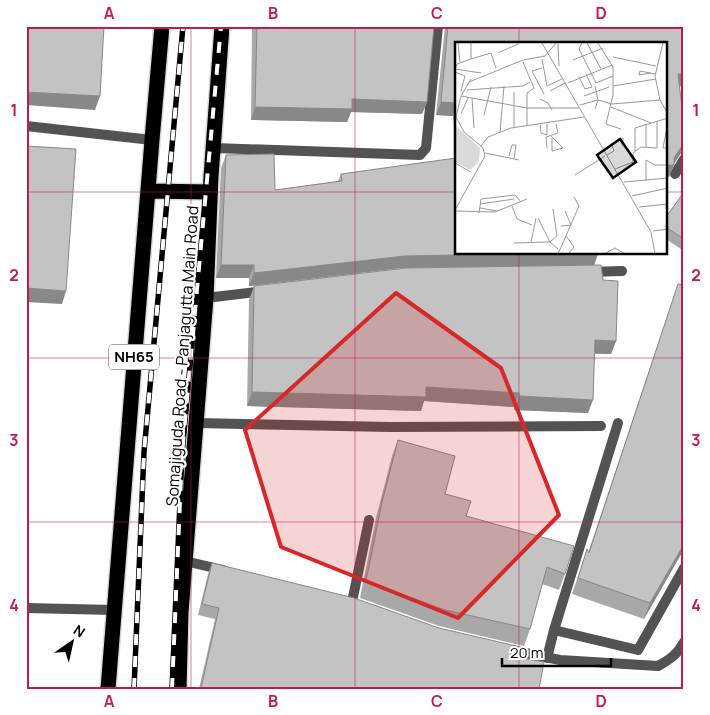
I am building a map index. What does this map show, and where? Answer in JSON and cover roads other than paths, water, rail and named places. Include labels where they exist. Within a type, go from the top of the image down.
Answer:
[{"type":"highway","name":"NH65","points":[[108,689],[162,26]]},
{"type":"highway","name":"Somajiguda Road - Panjagutta Main Road","points":[[179,689],[181,612],[206,298],[210,192],[222,26]]},
{"type":"highway","points":[[148,191],[210,192]]},
{"type":"street","points":[[214,148],[420,155],[426,148],[438,26]]},
{"type":"street","points":[[26,126],[152,140]]},
{"type":"street","points":[[675,174],[684,159]]},
{"type":"street","points":[[574,272],[622,272]]},
{"type":"street","points":[[206,298],[274,290]]},
{"type":"street","points":[[196,423],[390,427],[601,426]]},
{"type":"street","points":[[547,658],[618,423]]},
{"type":"street","points":[[351,602],[368,520]]},
{"type":"street","points":[[185,561],[231,572]]},
{"type":"street","points":[[554,630],[638,650],[684,568]]},
{"type":"street","points":[[26,608],[114,610]]},
{"type":"street","points":[[502,647],[560,660],[658,666],[680,650],[684,642]]},
{"type":"railway","points":[[134,689],[144,452],[183,26]]},
{"type":"railway","points":[[172,689],[182,454],[221,26]]}]
